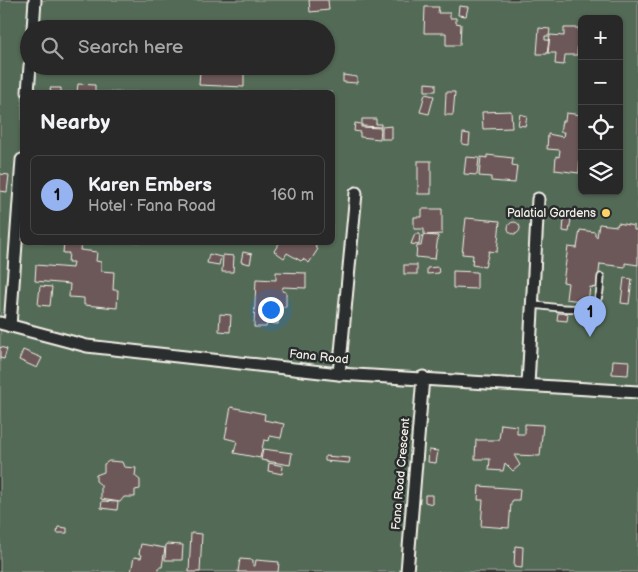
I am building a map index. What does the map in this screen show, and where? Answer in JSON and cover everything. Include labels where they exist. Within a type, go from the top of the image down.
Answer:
[{"type":"street","points":[[34,20],[35,0]]},
{"type":"street","points":[[28,90],[29,75]]},
{"type":"street","points":[[5,325],[20,179]]},
{"type":"street","points":[[339,374],[356,193]]},
{"type":"street","points":[[528,385],[538,199]]},
{"type":"street","name":"Fana Road","points":[[5,325],[87,346],[339,374],[638,392]]},
{"type":"street","name":"Fana Road Crescent","points":[[407,572],[423,378]]},
{"type":"lane","points":[[533,305],[583,309],[592,305],[598,299],[601,277]]},
{"type":"green space","points":[[0,0],[638,0],[638,572],[0,572]]},
{"type":"building","points":[[309,0],[328,0],[329,10],[310,12]]},
{"type":"building","points":[[459,6],[468,7],[466,16],[458,15]]},
{"type":"building","points":[[425,7],[439,7],[438,13],[450,13],[450,18],[456,18],[456,23],[461,24],[460,45],[446,45],[446,33],[424,33]]},
{"type":"building","points":[[539,28],[550,29],[549,36],[545,36],[545,40],[549,40],[547,54],[537,54]]},
{"type":"building","points":[[564,28],[578,28],[577,55],[565,55],[564,65],[555,64],[556,53],[548,53],[550,35],[564,36]]},
{"type":"building","points":[[200,75],[244,75],[244,87],[199,85]]},
{"type":"building","points":[[343,75],[357,77],[357,83],[343,82]]},
{"type":"building","points":[[425,83],[436,84],[436,91],[425,91]]},
{"type":"building","points":[[78,84],[95,85],[95,90],[77,90]]},
{"type":"building","points":[[50,88],[61,88],[61,90],[50,90]]},
{"type":"building","points":[[446,92],[455,92],[453,115],[445,115]]},
{"type":"building","points":[[425,94],[434,96],[429,114],[420,112]]},
{"type":"building","points":[[511,111],[512,128],[483,129],[482,112]]},
{"type":"building","points":[[566,113],[578,114],[578,173],[555,170],[556,156],[559,157],[560,150],[547,149],[548,134],[563,137],[564,132],[560,132],[562,121],[565,121]]},
{"type":"building","points":[[520,114],[527,116],[525,126],[518,125]]},
{"type":"building","points":[[362,119],[376,119],[376,124],[381,124],[381,127],[362,126]]},
{"type":"building","points":[[355,123],[361,124],[361,127],[381,128],[380,139],[360,137],[360,132],[354,131]]},
{"type":"building","points":[[392,126],[392,139],[382,139],[382,127]]},
{"type":"building","points":[[463,133],[470,134],[469,145],[462,144]]},
{"type":"building","points":[[487,155],[513,158],[512,165],[517,166],[515,183],[491,181],[491,177],[479,176],[481,157],[487,158]]},
{"type":"building","points":[[466,157],[479,158],[477,175],[464,174]]},
{"type":"building","points":[[418,161],[431,161],[431,194],[418,194]]},
{"type":"building","points":[[0,174],[9,175],[7,192],[0,191]]},
{"type":"building","points":[[422,209],[442,209],[442,234],[424,235],[424,229],[414,229],[414,217],[422,217]]},
{"type":"building","points":[[466,218],[500,221],[497,252],[489,251],[485,267],[472,265],[473,255],[462,254]]},
{"type":"building","points":[[564,219],[571,219],[569,232],[563,231]]},
{"type":"building","points":[[512,222],[516,222],[520,228],[516,234],[512,234],[508,230],[508,226]]},
{"type":"building","points":[[618,223],[634,226],[634,230],[638,230],[638,265],[625,263],[625,267],[600,264],[597,288],[590,287],[588,302],[566,299],[568,283],[563,282],[568,247],[577,248],[580,230],[595,232],[597,237],[599,224],[617,226]]},
{"type":"building","points":[[415,234],[420,234],[419,245],[411,244]]},
{"type":"building","points":[[423,235],[438,236],[435,259],[416,257],[417,246],[421,246]]},
{"type":"building","points":[[64,245],[81,245],[80,250],[97,252],[96,261],[101,262],[101,271],[114,272],[113,290],[118,290],[117,308],[84,305],[84,298],[69,297],[70,284],[35,281],[36,265],[72,268],[73,262],[68,262],[69,253],[63,253]]},
{"type":"building","points":[[278,245],[316,245],[315,247],[318,249],[309,263],[287,253],[284,258],[274,251]]},
{"type":"building","points":[[243,252],[252,254],[250,264],[241,262]]},
{"type":"building","points":[[209,254],[221,257],[219,265],[207,263]]},
{"type":"building","points":[[223,255],[234,256],[233,272],[222,272]]},
{"type":"building","points":[[404,265],[417,265],[417,274],[404,274]]},
{"type":"building","points":[[438,267],[439,273],[427,274],[427,268]]},
{"type":"building","points":[[453,271],[477,272],[477,289],[453,288]]},
{"type":"building","points":[[276,272],[306,273],[306,288],[283,287],[282,291],[286,292],[286,307],[279,307],[278,324],[267,323],[266,327],[254,327],[256,279],[276,280]]},
{"type":"building","points":[[624,278],[632,279],[629,304],[621,303]]},
{"type":"building","points":[[40,286],[52,287],[50,306],[38,305]]},
{"type":"building","points":[[558,313],[568,314],[567,321],[557,320]]},
{"type":"building","points":[[220,314],[231,315],[230,332],[219,331]]},
{"type":"building","points":[[0,347],[7,349],[4,359],[0,358]]},
{"type":"building","points":[[23,350],[42,358],[37,368],[19,360]]},
{"type":"building","points":[[613,360],[629,361],[628,375],[612,374]]},
{"type":"building","points":[[231,407],[265,414],[264,420],[284,424],[281,438],[270,436],[269,441],[264,440],[260,458],[234,453],[237,441],[225,438]]},
{"type":"building","points":[[501,424],[517,426],[517,434],[525,434],[525,424],[543,425],[540,456],[514,455],[520,465],[513,471],[505,463],[503,471],[489,470],[490,459],[475,459],[476,440],[499,440]]},
{"type":"building","points":[[263,449],[292,453],[290,465],[261,460]]},
{"type":"building","points":[[429,450],[438,451],[436,463],[428,462]]},
{"type":"building","points":[[325,456],[350,458],[349,463],[325,461]]},
{"type":"building","points":[[109,461],[122,462],[124,467],[136,468],[135,476],[140,480],[140,489],[135,490],[135,497],[124,497],[120,502],[101,499],[101,485],[96,481],[96,475],[104,472],[104,464]]},
{"type":"building","points":[[269,463],[283,466],[282,474],[268,471]]},
{"type":"building","points":[[479,486],[520,489],[519,500],[513,500],[511,503],[509,528],[481,526],[483,500],[478,500]]},
{"type":"building","points":[[425,495],[432,495],[432,504],[425,502]]},
{"type":"building","points":[[102,501],[118,502],[117,510],[101,508]]},
{"type":"building","points":[[58,527],[67,528],[67,533],[57,533]]},
{"type":"building","points":[[191,533],[202,534],[200,572],[189,572]]},
{"type":"building","points":[[141,544],[165,548],[162,567],[159,567],[158,572],[131,572],[134,557],[141,558],[142,555],[139,554]]},
{"type":"building","points":[[166,544],[183,545],[182,560],[165,560]]},
{"type":"building","points":[[515,546],[523,547],[522,568],[514,567]]},
{"type":"building","points":[[240,559],[253,560],[253,566],[255,566],[256,560],[279,562],[278,572],[238,572]]},
{"type":"place","name":"Palatial Gardens","points":[[606,213]]},
{"type":"place","name":"Karen Embers","points":[[590,337]]}]
